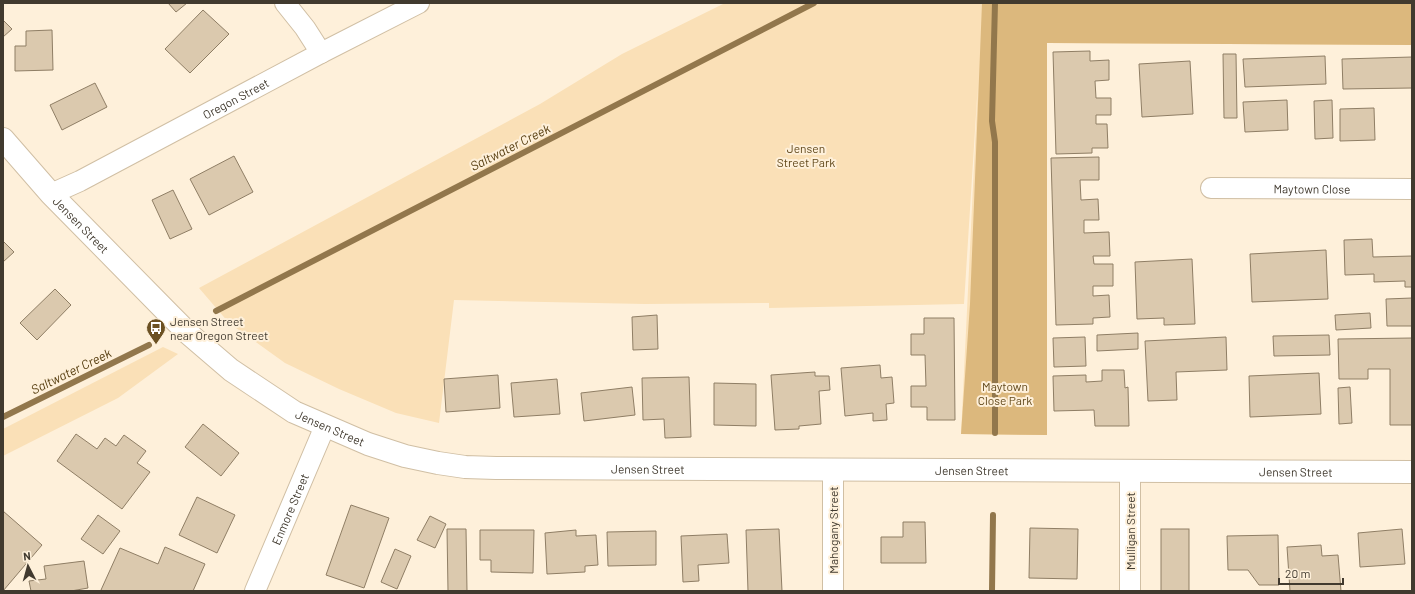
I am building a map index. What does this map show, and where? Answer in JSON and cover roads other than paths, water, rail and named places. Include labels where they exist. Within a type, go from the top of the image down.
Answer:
[{"type":"street","points":[[285,3],[306,28],[320,53]]},
{"type":"street","name":"Oregon Street","points":[[52,194],[80,181],[320,53],[419,3]]},
{"type":"street","name":"Jensen Street","points":[[3,139],[52,194],[170,315],[209,352],[231,370],[288,408],[325,426],[368,444],[405,456],[465,467],[1412,472]]},
{"type":"street","name":"Maytown Close","points":[[1211,188],[1412,189]]},
{"type":"street","name":"Enmore Street","points":[[255,591],[325,426]]},
{"type":"street","name":"Mahogany Street","points":[[833,469],[833,591]]},
{"type":"street","name":"Mulligan Street","points":[[1130,471],[1130,591]]},
{"type":"waterway","name":"Saltwater Creek","points":[[216,311],[814,3]]},
{"type":"waterway","points":[[995,3],[992,121],[995,142],[995,433]]},
{"type":"waterway","name":"Saltwater Creek","points":[[3,417],[149,345]]},
{"type":"waterway","points":[[992,591],[993,515]]},
{"type":"place","name":"Jensen Street near Oregon Street","points":[[156,345]]},
{"type":"park label","name":"Jensen Street Park","points":[[806,155]]},
{"type":"park label","name":"Maytown Close Park","points":[[1005,393]]}]
